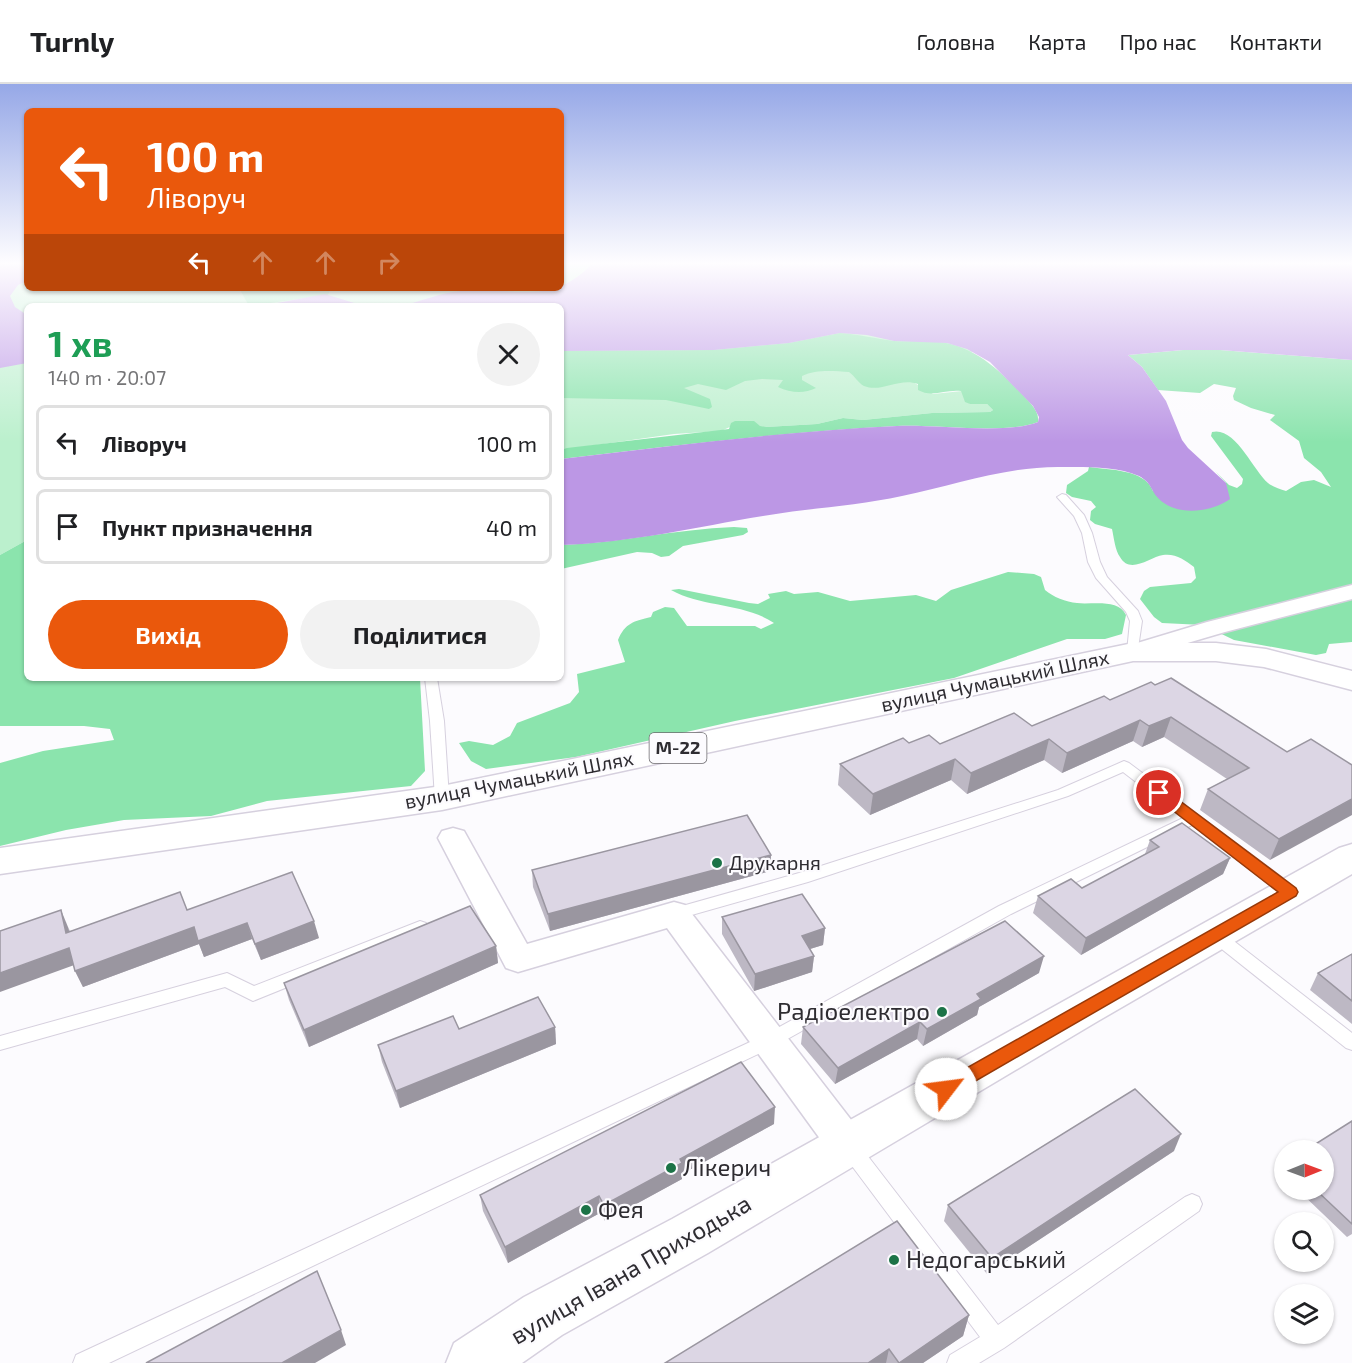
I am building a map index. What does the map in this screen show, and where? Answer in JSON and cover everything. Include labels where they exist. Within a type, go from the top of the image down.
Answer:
[{"type":"main road","name":"вулиця Чумацький Шлях","points":[[0,861],[442,798],[1133,652],[1216,652],[1266,658],[1352,681]]},
{"type":"main road","name":"вулиця Івана Приходька","points":[[474,1363],[543,1316],[848,1146],[1352,857]]},
{"type":"street","points":[[1133,652],[1216,627],[1352,592]]},
{"type":"street","points":[[453,838],[481,903],[518,959],[674,914],[848,1146]]},
{"type":"lane","points":[[1062,497],[1079,515],[1102,579],[1132,611],[1136,621],[1133,652]]},
{"type":"lane","points":[[431,681],[442,798]]},
{"type":"lane","points":[[674,914],[802,878],[1052,797],[1124,766],[1290,892]]},
{"type":"lane","points":[[84,1363],[769,1041],[1005,910],[1193,819]]},
{"type":"lane","points":[[0,1043],[227,980],[253,994],[431,922]]},
{"type":"lane","points":[[1215,934],[1352,1043]]},
{"type":"lane","points":[[848,1146],[996,1340]]},
{"type":"lane","points":[[958,1363],[996,1340],[1192,1204]]},
{"type":"green space","points":[[0,323],[24,323],[24,542],[0,555]]},
{"type":"green space","points":[[564,323],[1098,323],[858,379],[880,387],[902,381],[913,382],[933,394],[962,391],[970,404],[987,404],[993,410],[990,412],[932,413],[863,420],[843,418],[817,424],[766,427],[732,426],[721,431],[674,434],[564,450],[564,398],[578,397],[564,395]]},
{"type":"green space","points":[[840,333],[894,341],[926,341],[958,346],[991,364],[1035,409],[1038,422],[1008,428],[897,426],[813,432],[564,459],[564,449],[567,448],[729,429],[731,423],[735,421],[754,421],[766,427],[817,424],[843,418],[863,420],[993,410],[987,404],[965,402],[961,391],[923,392],[918,390],[918,384],[911,382],[871,388],[862,385],[849,372],[831,371],[813,372],[802,376],[802,380],[816,388],[802,392],[788,391],[778,387],[783,380],[762,379],[745,381],[726,390],[698,384],[684,388],[710,399],[712,407],[709,409],[666,400],[564,398],[564,351],[714,350],[789,343]]},
{"type":"green space","points":[[1183,350],[1220,350],[1352,360],[1352,642],[1329,644],[1326,653],[1316,655],[1234,640],[1203,625],[1162,623],[1154,617],[1140,599],[1144,591],[1150,587],[1191,583],[1196,578],[1194,567],[1172,555],[1158,556],[1140,564],[1129,565],[1124,562],[1117,551],[1112,529],[1095,524],[1090,520],[1091,511],[1096,507],[1091,501],[1072,497],[1066,493],[1067,485],[1088,471],[1089,467],[1135,475],[1149,484],[1153,491],[1226,483],[1215,471],[1229,485],[1237,488],[1242,484],[1243,479],[1211,436],[1212,432],[1220,432],[1236,442],[1262,477],[1274,487],[1286,491],[1301,482],[1314,480],[1331,487],[1321,472],[1304,458],[1299,441],[1270,420],[1275,415],[1234,400],[1236,388],[1214,384],[1200,393],[1158,390],[1142,367],[1128,355]]},
{"type":"green space","points":[[734,527],[747,528],[748,532],[743,535],[683,546],[669,556],[661,557],[652,553],[637,552],[564,568],[564,545],[604,542],[691,530]]},
{"type":"green space","points":[[24,542],[24,681],[420,681],[425,771],[411,786],[267,801],[211,816],[124,820],[66,830],[0,846],[0,763],[43,751],[114,740],[110,729],[84,726],[0,726],[0,555]]},
{"type":"green space","points":[[1008,572],[1034,574],[1041,577],[1045,590],[1064,600],[1117,606],[1126,615],[1122,634],[1105,639],[1067,639],[954,678],[735,721],[576,757],[486,769],[471,761],[459,743],[469,741],[493,745],[510,736],[517,723],[570,703],[579,692],[577,674],[625,662],[618,640],[624,630],[631,624],[651,617],[653,612],[665,607],[674,608],[687,626],[755,626],[761,629],[774,623],[762,616],[696,600],[671,590],[679,589],[758,604],[770,598],[768,594],[786,591],[794,594],[818,592],[850,601],[916,595],[936,601],[951,590]]},
{"type":"shaded area","points":[[0,323],[24,323],[24,364],[0,368]]},
{"type":"shaded area","points":[[564,323],[1352,323],[1352,360],[1220,350],[1183,350],[1128,355],[1142,367],[1166,401],[1182,440],[1188,448],[1226,483],[1230,499],[1214,507],[1194,511],[1166,505],[1156,496],[1146,481],[1121,470],[1081,467],[1042,468],[1001,473],[867,502],[780,513],[637,538],[564,545],[564,459],[813,431],[897,426],[1007,428],[1038,422],[1039,417],[1033,406],[990,362],[967,349],[947,343],[894,341],[867,335],[840,333],[789,343],[714,350],[564,351]]},
{"type":"building","points":[[1171,678],[1287,752],[1311,739],[1352,765],[1352,799],[1279,839],[1208,789],[1249,768],[1171,717],[1149,726],[1140,720],[1067,753],[1049,739],[971,773],[955,759],[873,794],[840,764],[903,738],[909,743],[929,735],[940,744],[1014,713],[1032,726],[1104,696],[1110,700],[1151,682],[1155,685]]},
{"type":"building","points":[[747,815],[771,855],[548,914],[532,870]]},
{"type":"building","points":[[1182,823],[1230,858],[1086,938],[1038,896],[1071,879],[1082,888],[1159,847],[1150,840]]},
{"type":"building","points":[[292,872],[314,921],[255,944],[247,923],[198,941],[194,927],[75,971],[69,948],[0,973],[0,931],[61,910],[66,933],[180,892],[187,910]]},
{"type":"building","points":[[802,894],[825,928],[802,936],[814,956],[755,974],[722,917]]},
{"type":"building","points":[[470,906],[496,946],[304,1030],[284,983]]},
{"type":"building","points":[[1005,921],[1044,956],[977,994],[981,999],[927,1029],[920,1022],[838,1068],[803,1027]]},
{"type":"building","points":[[1352,954],[1352,1001],[1318,973]]},
{"type":"building","points":[[538,997],[555,1027],[396,1091],[378,1045],[453,1016],[459,1029]]},
{"type":"building","points":[[741,1062],[775,1107],[680,1159],[682,1163],[604,1205],[599,1196],[505,1247],[480,1195]]},
{"type":"building","points":[[1135,1089],[1181,1134],[992,1258],[948,1205]]},
{"type":"building","points":[[1352,1121],[1352,1224],[1327,1200],[1334,1200],[1334,1140],[1322,1140]]},
{"type":"building","points":[[897,1221],[969,1315],[899,1363],[889,1349],[868,1363],[665,1363]]},
{"type":"building","points":[[317,1271],[341,1330],[282,1363],[146,1363]]},
{"type":"place","name":"Друкарня","points":[[717,863]]},
{"type":"place","name":"Радіоелектро","points":[[942,1012]]},
{"type":"place","name":"Лікерич","points":[[671,1168]]},
{"type":"place","name":"Фея","points":[[586,1210]]},
{"type":"place","name":"Недогарський","points":[[894,1260]]},
{"type":"route","points":[[946,1089],[1290,892],[1159,793]]}]
